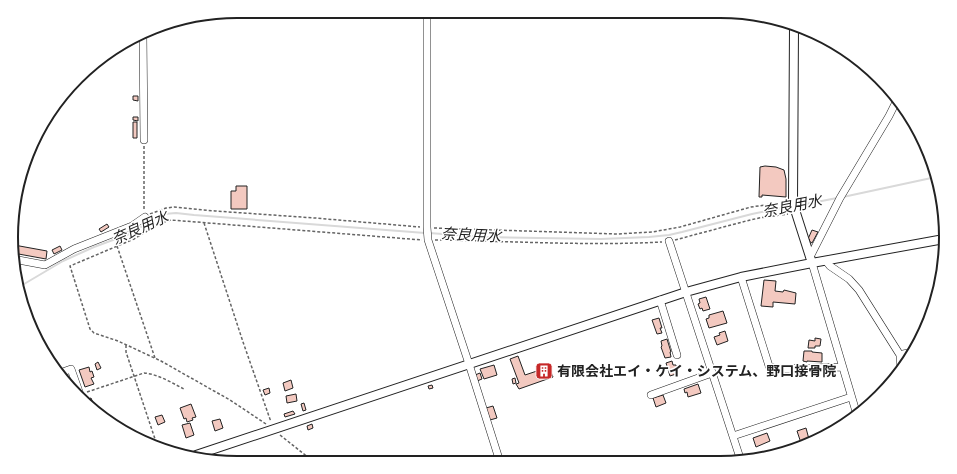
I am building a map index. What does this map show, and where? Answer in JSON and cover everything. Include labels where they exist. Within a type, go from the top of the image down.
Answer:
[{"type":"street","points":[[427,18],[426,227],[428,240],[498,456]]},
{"type":"street","points":[[794,31],[793,201],[855,409]]},
{"type":"street","points":[[143,40],[144,140]]},
{"type":"street","points":[[811,260],[840,198],[895,105]]},
{"type":"street","points":[[19,260],[45,264],[74,249],[132,226],[144,217]]},
{"type":"street","points":[[202,453],[686,292],[811,260],[826,261],[939,240]]},
{"type":"street","points":[[669,241],[740,455]]},
{"type":"street","points":[[826,261],[830,266],[849,279],[860,290],[900,355],[900,361]]},
{"type":"street","points":[[741,277],[770,366],[776,369],[842,367]]},
{"type":"street","points":[[660,300],[678,355]]},
{"type":"street","points":[[900,355],[905,353]]},
{"type":"street","points":[[64,371],[71,369],[77,387]]},
{"type":"street","points":[[651,395],[712,373]]},
{"type":"street","points":[[733,436],[851,397]]},
{"type":"path","points":[[144,140],[144,217],[153,212],[174,207],[426,227],[617,234],[652,232],[751,207],[793,201]]},
{"type":"path","points":[[307,456],[274,429],[193,378],[126,345],[94,333],[90,329],[70,266],[134,239],[161,223],[171,220],[428,240],[556,243],[642,243],[682,239],[759,218],[796,212]]},
{"type":"path","points":[[204,223],[243,342],[274,429]]},
{"type":"path","points":[[117,246],[154,358]]},
{"type":"path","points":[[126,345],[126,352],[156,440]]},
{"type":"path","points":[[86,395],[144,373],[156,376],[184,389]]},
{"type":"building","points":[[133,96],[138,96],[138,101],[133,100]]},
{"type":"building","points":[[133,117],[138,117],[138,121],[133,120]]},
{"type":"building","points":[[133,122],[137,122],[137,138],[133,138]]},
{"type":"building","points":[[760,167],[776,167],[784,170],[786,179],[786,197],[762,195],[762,197],[759,197]]},
{"type":"building","points":[[236,186],[247,186],[247,209],[231,209],[231,191],[236,191]]},
{"type":"building","points":[[107,224],[109,227],[101,232],[99,229]]},
{"type":"building","points":[[812,230],[818,232],[812,243],[808,239]]},
{"type":"building","points":[[18,246],[47,251],[46,259],[18,254]]},
{"type":"building","points":[[60,246],[62,250],[54,254],[52,250]]},
{"type":"building","points":[[764,280],[776,281],[775,291],[783,292],[784,290],[796,293],[795,304],[773,302],[773,307],[761,306]]},
{"type":"building","points":[[706,297],[710,309],[703,311],[702,308],[700,309],[698,304],[700,303],[699,299]]},
{"type":"building","points":[[723,311],[727,323],[709,328],[706,319],[709,318],[709,315]]},
{"type":"building","points":[[659,318],[662,333],[657,334],[652,320]]},
{"type":"building","points":[[725,331],[728,341],[717,345],[714,337]]},
{"type":"building","points":[[815,338],[821,339],[820,346],[808,348],[809,340],[815,341]]},
{"type":"building","points":[[667,339],[671,357],[665,358],[661,347],[661,341]]},
{"type":"building","points":[[804,351],[822,353],[822,362],[803,361]]},
{"type":"building","name":"有限会社エイ・ケイ・システム、野口接骨院","points":[[518,356],[525,375],[549,367],[553,377],[519,389],[516,384],[519,383],[510,359]]},
{"type":"building","points":[[672,361],[673,365],[676,365],[677,369],[675,370],[676,374],[670,376],[666,363]]},
{"type":"building","points":[[98,362],[101,368],[97,370],[95,364]]},
{"type":"building","points":[[494,365],[497,375],[484,379],[480,369]]},
{"type":"building","points":[[89,367],[90,372],[92,371],[94,377],[91,378],[94,384],[85,387],[79,370]]},
{"type":"building","points":[[480,373],[482,379],[477,381],[475,375]]},
{"type":"building","points":[[515,378],[516,383],[513,384],[512,379]]},
{"type":"building","points":[[291,380],[293,388],[285,391],[283,383]]},
{"type":"building","points":[[698,384],[701,393],[688,397],[687,392],[685,393],[684,389]]},
{"type":"building","points":[[432,385],[433,388],[429,389],[428,386]]},
{"type":"building","points":[[269,388],[270,393],[265,395],[263,390]]},
{"type":"building","points":[[296,394],[297,401],[287,403],[286,396]]},
{"type":"building","points":[[663,395],[666,403],[656,407],[653,398]]},
{"type":"building","points":[[304,403],[306,410],[303,411],[301,404]]},
{"type":"building","points":[[191,404],[196,417],[187,422],[186,418],[184,419],[180,408]]},
{"type":"building","points":[[493,406],[497,418],[490,420],[486,408]]},
{"type":"building","points":[[293,411],[295,414],[285,417],[284,414]]},
{"type":"building","points":[[162,415],[165,422],[158,425],[155,417]]},
{"type":"building","points":[[220,419],[223,428],[215,431],[212,421]]},
{"type":"building","points":[[190,423],[194,435],[186,438],[182,425]]},
{"type":"building","points":[[312,424],[313,428],[308,430],[307,426]]},
{"type":"building","points":[[806,428],[808,437],[800,440],[797,431]]},
{"type":"building","points":[[767,433],[770,441],[756,447],[753,438]]},
{"type":"waterway","name":"奈良用水","points":[[843,197],[931,178]]},
{"type":"waterway","name":"奈良用水","points":[[796,206],[837,198]]},
{"type":"waterway","name":"奈良用水","points":[[429,233],[483,237],[601,239],[649,237],[669,235],[752,214],[791,206]]},
{"type":"waterway","name":"奈良用水","points":[[23,285],[63,261],[94,247],[129,234],[164,214],[176,213],[425,233]]},
{"type":"place","name":"有限会社エイ・ケイ・システム、野口接骨院","points":[[544,371]]}]
